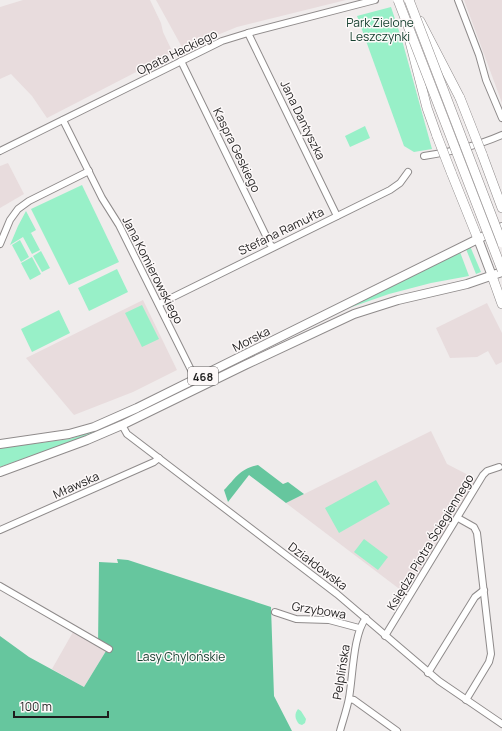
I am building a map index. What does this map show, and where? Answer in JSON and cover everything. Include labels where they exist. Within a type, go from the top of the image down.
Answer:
[{"type":"highway","points":[[398,0],[428,108],[451,172],[478,238]]},
{"type":"highway","points":[[398,0],[502,271]]},
{"type":"highway","points":[[409,0],[460,98],[502,208]]},
{"type":"highway","points":[[409,0],[502,243]]},
{"type":"highway","points":[[492,276],[502,304]]},
{"type":"main road","name":"Morska","points":[[0,444],[52,438],[80,431],[137,408],[502,227]]},
{"type":"main road","points":[[478,238],[492,276]]},
{"type":"main road","name":"Morska","points":[[0,472],[87,440],[122,425],[354,314],[398,300],[467,284],[492,276],[502,271]]},
{"type":"street","name":"Opata Hackiego","points":[[0,152],[214,45],[248,33],[375,0]]},
{"type":"street","points":[[458,0],[479,55],[486,80],[502,118]]},
{"type":"street","name":"Jana Dantyszka","points":[[248,33],[337,216]]},
{"type":"street","name":"Kaspra Geskiego","points":[[181,61],[270,244],[273,247]]},
{"type":"street","name":"Jana Komierowskiego","points":[[63,120],[159,304],[196,380]]},
{"type":"street","points":[[424,156],[468,147],[502,135]]},
{"type":"street","points":[[0,244],[10,220],[18,209],[29,201],[89,171]]},
{"type":"street","name":"Stefana Ramułta","points":[[159,304],[390,190],[400,183],[408,172]]},
{"type":"street","name":"Działdowska","points":[[122,425],[127,434],[337,594],[428,673],[502,724]]},
{"type":"street","name":"Mławska","points":[[0,530],[154,462],[159,458]]},
{"type":"street","name":"Księdza Piotra Ściegiennego","points":[[385,636],[483,475],[487,471],[499,467]]},
{"type":"street","points":[[458,518],[474,527],[477,533],[491,654],[491,658],[466,700]]},
{"type":"street","points":[[0,586],[109,649]]},
{"type":"street","points":[[428,673],[475,597],[484,590]]},
{"type":"street","name":"Grzybowa","points":[[275,612],[296,619],[329,620],[360,628]]},
{"type":"street","name":"Pelplińska","points":[[340,731],[349,699],[360,628],[366,618]]},
{"type":"street","points":[[349,699],[354,700],[397,731]]},
{"type":"shaded area","points":[[23,0],[150,0],[173,53],[47,118],[32,96],[11,74],[0,79],[0,7]]},
{"type":"shaded area","points":[[156,0],[346,0],[237,27],[183,49]]},
{"type":"shaded area","points":[[464,0],[502,0],[502,103]]},
{"type":"shaded area","points":[[8,163],[24,194],[0,208],[0,166]]},
{"type":"shaded area","points":[[143,300],[177,370],[133,392],[74,415],[26,358]]},
{"type":"shaded area","points":[[487,303],[502,333],[502,362],[496,365],[488,351],[477,357],[450,358],[436,328]]},
{"type":"shaded area","points":[[431,431],[447,464],[476,479],[406,594],[286,503]]},
{"type":"shaded area","points":[[73,632],[106,651],[84,687],[52,669]]},
{"type":"green space","name":"Park Zielone Leszczynki","points":[[391,7],[402,40],[432,149],[414,152],[404,146],[357,16]]},
{"type":"green space","points":[[365,126],[370,138],[350,147],[345,136]]},
{"type":"green space","points":[[82,185],[119,262],[69,285],[31,209]]},
{"type":"green space","points":[[26,211],[36,230],[29,234],[31,233],[40,250],[32,254],[23,237],[10,245]]},
{"type":"green space","points":[[20,240],[29,257],[21,262],[12,245]]},
{"type":"green space","points":[[470,246],[481,272],[476,274],[466,249]]},
{"type":"green space","points":[[41,251],[50,268],[42,272],[33,256]]},
{"type":"green space","points":[[460,252],[469,276],[431,283],[389,294],[346,309]]},
{"type":"green space","points":[[32,257],[41,274],[30,280],[21,263]]},
{"type":"green space","points":[[117,269],[128,292],[89,311],[78,288]]},
{"type":"green space","points":[[142,305],[159,339],[142,347],[125,313]]},
{"type":"green space","points":[[59,310],[70,333],[32,352],[21,329]]},
{"type":"green space","points":[[94,431],[95,433],[0,467],[0,448],[70,439]]},
{"type":"green space","points":[[258,465],[283,484],[288,482],[304,494],[286,503],[249,475],[228,502],[224,490],[246,469]]},
{"type":"green space","points":[[376,480],[390,504],[339,533],[325,508]]},
{"type":"green space","points":[[364,539],[388,557],[378,570],[354,552]]},
{"type":"green space","name":"Lasy Chylońskie","points":[[117,559],[128,560],[271,607],[274,696],[292,731],[0,731],[0,636],[29,657],[84,687],[106,651],[98,646],[99,562],[118,563]]},
{"type":"green space","points":[[298,709],[306,719],[305,723],[302,725],[299,724],[296,718]]}]
